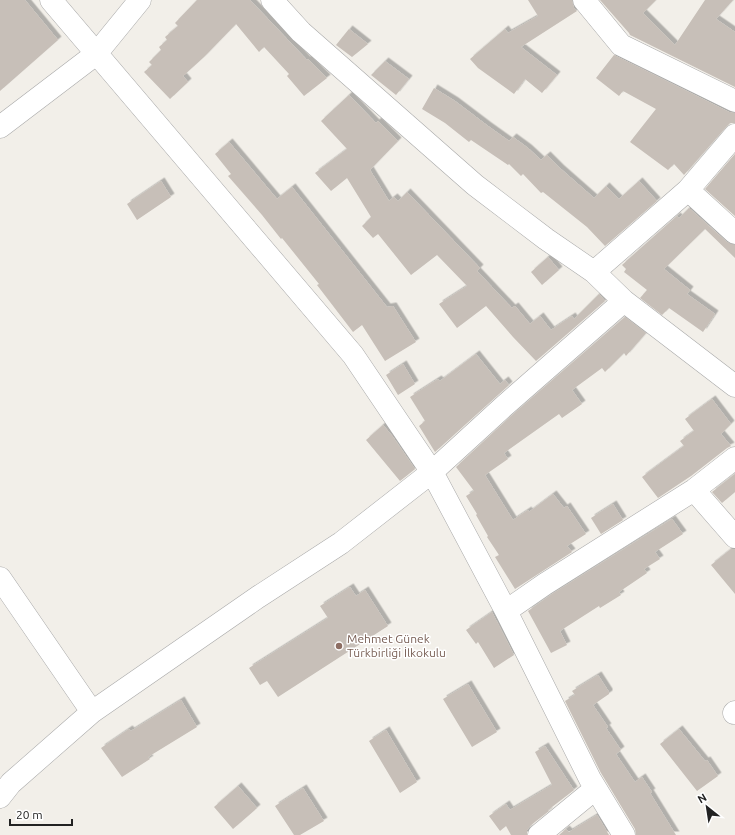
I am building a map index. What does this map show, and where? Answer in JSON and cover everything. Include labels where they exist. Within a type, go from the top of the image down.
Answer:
[{"type":"street","points":[[51,0],[353,355],[432,472],[506,611],[595,789],[624,835]]},
{"type":"street","points":[[0,127],[96,54],[140,0]]},
{"type":"street","points":[[272,0],[301,32],[475,185],[546,239],[594,272],[624,301],[735,386]]},
{"type":"street","points":[[584,0],[621,45],[735,101]]},
{"type":"street","points":[[594,272],[688,190],[735,135]]},
{"type":"street","points":[[688,190],[735,233]]},
{"type":"street","points":[[0,797],[10,783],[92,712],[258,597],[341,543],[432,472],[624,301]]},
{"type":"street","points":[[506,611],[545,584],[694,490],[735,458]]},
{"type":"street","points":[[694,490],[735,537]]},
{"type":"street","points":[[0,578],[92,712]]},
{"type":"street","points":[[539,835],[595,789]]},
{"type":"building","points":[[0,0],[25,0],[58,40],[0,91]]},
{"type":"building","points":[[197,0],[250,0],[307,60],[308,59],[327,78],[304,96],[287,76],[289,74],[264,47],[259,52],[236,24],[183,76],[188,82],[170,99],[144,72],[152,65],[149,62],[161,50],[159,47],[167,40],[165,37],[178,26],[175,23]]},
{"type":"building","points":[[528,0],[572,0],[574,8],[577,11],[521,47],[557,75],[542,93],[525,79],[514,94],[478,68],[470,59],[505,29],[508,33],[538,16]]},
{"type":"building","points":[[600,0],[656,0],[643,13],[675,45],[705,0],[733,0],[716,19],[735,32],[735,87],[630,35]]},
{"type":"building","points":[[349,29],[368,44],[352,57],[336,45]]},
{"type":"building","points":[[614,55],[729,112],[735,113],[735,123],[730,123],[726,127],[684,175],[674,164],[668,170],[630,142],[656,109],[623,91],[619,96],[596,78]]},
{"type":"building","points":[[385,61],[409,79],[396,95],[371,75]]},
{"type":"building","points":[[434,88],[455,101],[509,141],[513,137],[541,160],[547,155],[594,198],[606,186],[619,199],[639,181],[657,201],[605,246],[587,227],[543,192],[541,193],[523,174],[521,176],[509,164],[508,165],[471,140],[469,142],[445,123],[422,109]]},
{"type":"building","points":[[349,95],[376,123],[378,121],[398,141],[370,170],[389,201],[394,197],[398,201],[407,192],[480,268],[477,271],[512,308],[515,306],[530,324],[540,316],[551,330],[572,316],[574,319],[599,294],[605,301],[536,361],[486,306],[457,328],[439,304],[467,286],[437,255],[411,275],[378,234],[373,238],[362,226],[371,217],[347,178],[331,191],[315,173],[347,149],[321,121]]},
{"type":"building","points":[[229,142],[277,199],[292,187],[387,307],[393,306],[416,342],[385,361],[362,325],[353,332],[317,285],[319,284],[282,238],[281,239],[228,176],[231,174],[215,154]]},
{"type":"building","points":[[735,154],[735,216],[705,189]]},
{"type":"building","points":[[161,181],[171,197],[137,220],[127,204]]},
{"type":"building","points":[[689,208],[727,242],[735,245],[735,258],[705,229],[664,269],[690,290],[687,294],[715,314],[703,332],[669,308],[662,315],[640,298],[647,290],[624,272],[626,269],[622,265],[677,216],[679,218]]},
{"type":"building","points":[[548,257],[559,270],[542,285],[531,272]]},
{"type":"building","points":[[625,317],[646,333],[626,356],[624,353],[605,372],[602,368],[572,390],[582,404],[562,418],[559,414],[504,453],[508,459],[485,475],[513,520],[528,510],[529,512],[553,494],[564,508],[567,506],[586,534],[567,546],[572,552],[515,589],[495,557],[499,555],[487,537],[488,536],[476,515],[477,514],[466,496],[474,491],[456,467],[511,416]]},
{"type":"building","points":[[476,354],[500,384],[505,380],[509,385],[435,452],[419,426],[425,421],[410,397],[438,379],[440,381]]},
{"type":"building","points":[[403,364],[415,384],[398,395],[386,375]]},
{"type":"building","points":[[712,399],[731,424],[721,434],[731,446],[691,476],[658,498],[642,477],[684,446],[680,441],[694,431],[685,419]]},
{"type":"building","points":[[383,425],[415,469],[400,481],[366,440]]},
{"type":"building","points":[[735,474],[735,492],[722,503],[712,492]]},
{"type":"building","points":[[613,504],[623,520],[601,534],[591,518]]},
{"type":"building","points":[[672,519],[683,534],[655,552],[660,559],[644,569],[647,573],[619,592],[621,595],[600,608],[599,606],[560,631],[567,645],[551,653],[528,611],[552,594]]},
{"type":"building","points":[[731,549],[735,549],[735,594],[711,565]]},
{"type":"building","points":[[350,587],[356,596],[365,590],[388,626],[278,697],[267,681],[260,685],[249,668],[328,618],[320,606]]},
{"type":"building","points":[[492,612],[514,655],[494,668],[478,642],[476,644],[466,630]]},
{"type":"building","points":[[598,675],[609,694],[593,705],[621,750],[616,754],[635,782],[642,777],[676,835],[636,835],[635,829],[601,773],[565,701],[575,695],[572,691]]},
{"type":"building","points":[[468,684],[497,732],[472,747],[443,699]]},
{"type":"building","points":[[181,700],[197,727],[148,757],[150,759],[122,777],[101,748],[129,729],[131,731]]},
{"type":"building","points":[[679,729],[705,761],[707,760],[718,776],[697,791],[660,744]]},
{"type":"building","points":[[386,730],[417,782],[400,793],[369,741]]},
{"type":"building","points":[[545,746],[574,790],[531,825],[527,830],[527,835],[511,835],[506,826],[500,831],[489,816],[506,804],[510,810],[552,785],[535,752]]},
{"type":"building","points":[[238,786],[257,808],[233,829],[214,807]]},
{"type":"building","points":[[303,788],[324,821],[300,835],[294,835],[275,806]]},
{"type":"building","points":[[597,815],[609,835],[559,835],[566,829],[569,832]]},
{"type":"place","name":"Mehmet Günek Türkbirliği İlkokulu","points":[[339,646]]}]
